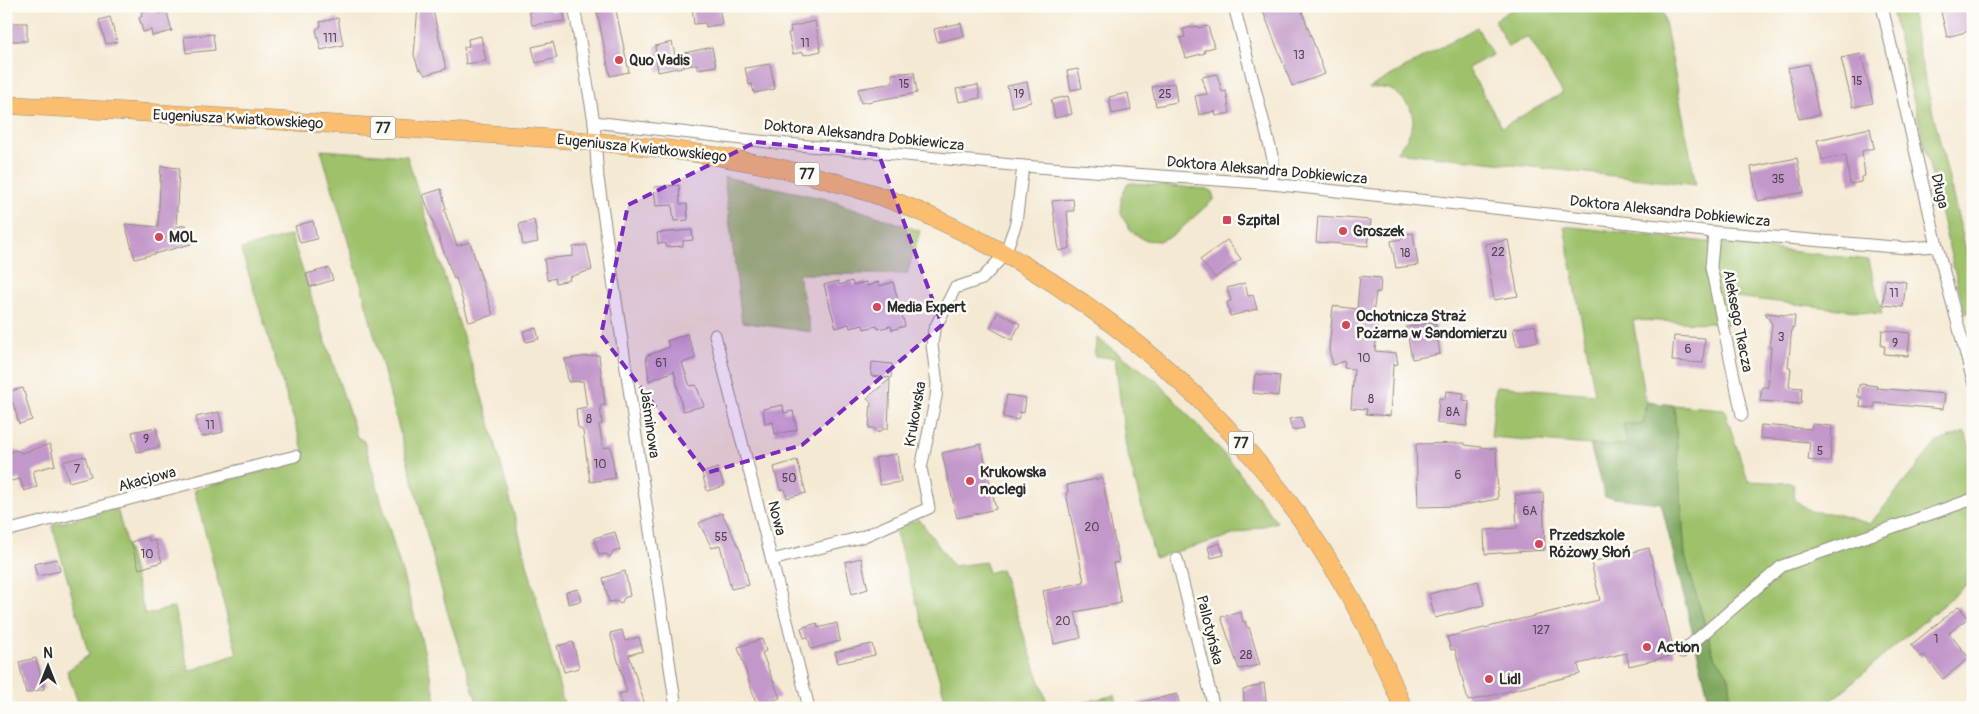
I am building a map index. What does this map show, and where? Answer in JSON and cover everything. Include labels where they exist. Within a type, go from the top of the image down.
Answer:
[{"type":"main road","name":"Eugeniusza Kwiatkowskiego","points":[[6,105],[595,142],[716,154],[796,171],[893,200],[954,227],[1070,292],[1127,335],[1194,393],[1235,436],[1282,493],[1322,549],[1368,631],[1403,708]]},
{"type":"street","name":"Jaśminowa","points":[[574,6],[594,122],[598,178],[676,708]]},
{"type":"street","points":[[1234,6],[1273,159],[1272,184]]},
{"type":"street","name":"Długa","points":[[1882,6],[1938,246],[1973,381]]},
{"type":"street","name":"Doktora Aleksandra Dobkiewicza","points":[[594,122],[1023,166],[1272,184],[1714,232],[1906,248],[1938,246]]},
{"type":"street","name":"Krukowska","points":[[772,560],[862,537],[929,508],[921,468],[937,390],[932,345],[934,330],[955,288],[982,279],[1005,254],[1016,223],[1023,166]]},
{"type":"street","name":"Aleksego Tkacza","points":[[1714,232],[1711,267],[1742,415]]},
{"type":"street","name":"Nowa","points":[[715,335],[809,708]]},
{"type":"street","name":"Akacjowa","points":[[6,531],[295,456]]},
{"type":"street","points":[[1682,652],[1782,566],[1973,499]]},
{"type":"street","name":"Pallotyńska","points":[[1177,559],[1214,708]]},
{"type":"highlighted area","points":[[756,142],[879,155],[942,325],[802,445],[706,473],[601,335],[628,205]]},
{"type":"green space","points":[[1517,6],[1662,6],[1696,185],[1396,152],[1411,130],[1413,117],[1409,107],[1402,98],[1389,89],[1369,88],[1477,27],[1492,55],[1468,68],[1502,127],[1563,93],[1528,36],[1508,47],[1495,20]]},
{"type":"green space","points":[[1891,6],[1910,6],[1924,75],[1973,279],[1973,310],[1965,314]]},
{"type":"green space","points":[[321,150],[407,156],[490,423],[565,708],[479,708],[448,614],[361,285]]},
{"type":"green space","points":[[724,177],[826,199],[920,231],[907,274],[798,274],[811,332],[742,322]]},
{"type":"green space","points":[[1127,184],[1207,189],[1212,191],[1214,199],[1174,235],[1159,241],[1144,240],[1130,230],[1121,214],[1121,198]]},
{"type":"green space","points":[[1564,226],[1869,260],[1882,314],[1726,296],[1729,324],[1633,320],[1646,402],[1643,424],[1627,445],[1590,445],[1491,437],[1496,386],[1595,394]]},
{"type":"green space","points":[[291,235],[357,437],[364,441],[422,642],[438,708],[80,708],[67,671],[89,655],[52,525],[117,508],[145,615],[174,607],[189,671],[237,654],[194,490],[306,459],[241,249]]},
{"type":"green space","points":[[1097,338],[1158,382],[1231,462],[1277,522],[1155,558],[1126,447],[1115,358],[1094,356]]},
{"type":"green space","points":[[1646,402],[1674,405],[1685,556],[1714,656],[1724,668],[1729,680],[1730,692],[1727,708],[1711,708],[1661,503],[1605,497],[1590,445],[1627,445],[1623,424],[1643,424]]},
{"type":"green space","points":[[1674,405],[1724,409],[1748,481],[1793,483],[1795,500],[1810,511],[1836,514],[1870,524],[1937,442],[1965,432],[1973,457],[1973,579],[1823,708],[1727,708],[1730,692],[1729,680],[1724,669],[1714,656],[1685,556]]},
{"type":"green space","points":[[919,519],[953,566],[986,562],[988,573],[1001,569],[1049,708],[948,708],[895,530]]},
{"type":"green space","points":[[1115,695],[1118,708],[1061,708]]},
{"type":"building","points":[[158,6],[160,14],[167,12],[172,31],[152,36],[151,30],[143,32],[139,17],[142,17],[141,12]]},
{"type":"building","points":[[418,6],[432,6],[446,69],[425,75],[421,69],[419,70],[414,55]]},
{"type":"building","points":[[528,6],[549,6],[550,11],[563,9],[565,21],[532,25]]},
{"type":"building","points":[[596,6],[615,6],[629,72],[610,76]]},
{"type":"building","points":[[692,6],[719,6],[722,24],[706,27],[705,23],[694,24]]},
{"type":"building","points":[[1261,6],[1300,6],[1325,74],[1292,86]]},
{"type":"building","points":[[1944,6],[1964,6],[1965,10],[1971,9],[1973,30],[1947,37],[1941,12],[1945,11]]},
{"type":"building","points":[[110,17],[117,42],[106,44],[99,20]]},
{"type":"building","points":[[338,18],[343,45],[321,50],[316,30],[321,26],[320,22]]},
{"type":"building","points":[[815,21],[821,51],[804,55],[803,52],[793,54],[788,33],[791,32],[790,27]]},
{"type":"building","points":[[6,23],[27,23],[27,41],[6,41]]},
{"type":"building","points":[[961,23],[964,36],[937,42],[934,29]]},
{"type":"building","points":[[1198,26],[1198,28],[1208,26],[1214,47],[1204,50],[1205,53],[1186,58],[1180,38],[1185,37],[1183,29]]},
{"type":"building","points":[[213,34],[215,50],[186,53],[184,37]]},
{"type":"building","points":[[481,36],[486,61],[466,64],[464,47],[469,46],[468,39]]},
{"type":"building","points":[[553,42],[557,58],[536,63],[532,47]]},
{"type":"building","points":[[672,42],[675,55],[712,47],[716,66],[698,69],[697,64],[658,72],[655,46]]},
{"type":"building","points":[[1861,54],[1873,103],[1853,107],[1841,58]]},
{"type":"building","points":[[770,64],[775,89],[754,93],[752,84],[749,85],[745,68]]},
{"type":"building","points":[[1808,64],[1819,115],[1799,119],[1788,68]]},
{"type":"building","points":[[1078,69],[1082,88],[1071,90],[1067,71]]},
{"type":"building","points":[[914,72],[917,93],[861,103],[858,89],[893,83],[892,74]]},
{"type":"building","points":[[1217,74],[1222,92],[1226,91],[1230,113],[1216,116],[1215,111],[1199,115],[1195,96],[1207,94],[1202,77]]},
{"type":"building","points":[[1027,82],[1031,102],[1012,107],[1007,86]]},
{"type":"building","points":[[1174,83],[1177,102],[1156,106],[1152,87]]},
{"type":"building","points":[[978,85],[980,98],[959,102],[956,89]]},
{"type":"building","points":[[1128,93],[1131,110],[1112,114],[1109,97]]},
{"type":"building","points":[[1068,96],[1072,114],[1055,118],[1051,100]]},
{"type":"building","points":[[1870,128],[1874,148],[1862,151],[1865,176],[1861,177],[1861,182],[1850,184],[1846,155],[1822,160],[1817,140]]},
{"type":"building","points":[[1797,158],[1804,192],[1758,201],[1751,167]]},
{"type":"building","points":[[161,166],[179,168],[176,227],[186,225],[191,244],[135,259],[125,224],[158,227]]},
{"type":"building","points":[[679,185],[680,204],[687,204],[688,220],[674,221],[672,205],[656,206],[654,187]]},
{"type":"building","points":[[441,189],[446,209],[444,209],[457,246],[470,242],[493,315],[469,322],[456,278],[454,279],[423,195]]},
{"type":"building","points":[[1073,199],[1074,211],[1067,211],[1070,248],[1059,251],[1052,201]]},
{"type":"building","name":"Groszek","points":[[1318,216],[1371,220],[1368,246],[1316,242]]},
{"type":"building","points":[[534,220],[538,242],[523,245],[519,224]]},
{"type":"building","points":[[313,221],[317,239],[300,243],[295,226]]},
{"type":"building","points":[[692,230],[693,240],[683,241],[683,246],[666,247],[666,243],[658,244],[657,233]]},
{"type":"building","points":[[1413,233],[1418,265],[1396,268],[1391,241],[1402,239],[1401,235]]},
{"type":"building","points":[[1227,240],[1241,259],[1215,278],[1200,260]]},
{"type":"building","points":[[1508,240],[1518,296],[1494,300],[1485,244]]},
{"type":"building","points":[[587,245],[592,270],[569,277],[570,280],[556,283],[555,278],[547,280],[544,259],[573,256],[573,247]]},
{"type":"building","points":[[329,268],[333,280],[310,287],[306,274]]},
{"type":"building","points":[[1360,276],[1381,278],[1380,292],[1376,292],[1373,314],[1378,315],[1375,351],[1396,353],[1398,364],[1393,365],[1390,416],[1366,414],[1367,409],[1351,408],[1354,369],[1344,368],[1345,361],[1333,365],[1329,350],[1333,306],[1357,309]]},
{"type":"building","points":[[1885,279],[1906,282],[1903,307],[1883,305]]},
{"type":"building","points":[[838,281],[839,285],[852,281],[853,285],[866,282],[867,286],[879,282],[880,286],[893,282],[905,326],[892,330],[891,326],[878,329],[877,326],[864,329],[863,325],[850,328],[849,324],[836,328],[824,285]]},
{"type":"building","points":[[1245,283],[1248,296],[1253,295],[1257,309],[1230,316],[1227,302],[1231,301],[1227,288]]},
{"type":"building","points":[[998,312],[1020,324],[1012,340],[990,328]]},
{"type":"building","points":[[1765,313],[1795,316],[1794,328],[1792,327],[1788,368],[1791,368],[1789,387],[1802,388],[1801,404],[1760,401],[1762,387],[1768,387],[1771,347],[1769,347],[1772,324]]},
{"type":"building","points":[[1435,322],[1440,354],[1412,359],[1406,327]]},
{"type":"building","points":[[1535,325],[1538,341],[1517,346],[1513,329]]},
{"type":"building","points":[[536,328],[539,339],[526,342],[523,331]]},
{"type":"building","points":[[1882,330],[1910,333],[1908,356],[1884,354],[1885,346],[1881,346]]},
{"type":"building","points":[[687,334],[696,358],[682,363],[690,386],[696,385],[704,406],[683,411],[674,371],[649,381],[646,356],[669,347],[667,341]]},
{"type":"building","points":[[1674,336],[1705,338],[1703,363],[1672,361]]},
{"type":"building","points":[[599,355],[605,405],[600,406],[602,424],[599,425],[603,448],[611,447],[615,478],[590,482],[583,431],[578,427],[576,409],[587,407],[583,381],[568,382],[565,359]]},
{"type":"building","points":[[872,362],[892,364],[891,378],[871,376]]},
{"type":"building","points":[[1255,374],[1280,376],[1278,396],[1253,393]]},
{"type":"building","points":[[890,379],[888,429],[883,429],[878,433],[874,428],[869,428],[871,403],[867,398]]},
{"type":"building","points":[[1859,385],[1877,386],[1876,388],[1945,394],[1943,409],[1875,403],[1874,408],[1860,407],[1861,397],[1858,397]]},
{"type":"building","points":[[23,388],[32,420],[19,424],[13,403],[6,405],[6,392]]},
{"type":"building","points":[[1446,391],[1464,393],[1463,400],[1469,401],[1467,426],[1437,423],[1439,398],[1445,399]]},
{"type":"building","points":[[1007,395],[1026,398],[1024,413],[1020,412],[1018,420],[1003,417]]},
{"type":"building","points":[[783,405],[784,413],[793,411],[797,430],[775,434],[773,422],[765,424],[763,409]]},
{"type":"building","points":[[219,412],[223,432],[201,437],[196,417]]},
{"type":"building","points":[[1301,417],[1304,428],[1292,430],[1289,419]]},
{"type":"building","points":[[1812,424],[1832,426],[1830,462],[1808,460],[1810,442],[1760,438],[1761,425],[1811,429]]},
{"type":"building","points":[[156,427],[160,447],[137,452],[132,432]]},
{"type":"building","points":[[1465,443],[1465,445],[1496,449],[1498,499],[1459,506],[1418,507],[1416,444]]},
{"type":"building","points":[[50,444],[55,465],[33,471],[37,487],[24,491],[20,479],[6,482],[6,459],[12,451],[16,450],[22,453]]},
{"type":"building","points":[[981,444],[996,509],[957,518],[942,453]]},
{"type":"building","points":[[897,454],[901,482],[880,485],[875,458]]},
{"type":"building","points":[[85,456],[91,476],[69,482],[63,462]]},
{"type":"building","points":[[797,460],[806,493],[787,498],[785,489],[780,490],[774,467]]},
{"type":"building","points":[[718,468],[724,486],[707,491],[702,473]]},
{"type":"building","points":[[1102,478],[1119,562],[1113,563],[1121,603],[1075,612],[1081,638],[1054,644],[1043,591],[1084,582],[1066,493],[1068,492],[1067,485]]},
{"type":"building","points":[[1543,493],[1545,550],[1485,554],[1484,530],[1517,528],[1515,495]]},
{"type":"building","points":[[722,513],[741,552],[749,585],[731,589],[720,545],[712,548],[699,523]]},
{"type":"building","points":[[615,532],[620,550],[613,552],[610,557],[606,554],[599,555],[594,538]]},
{"type":"building","points":[[148,537],[149,541],[155,540],[162,562],[139,569],[131,542]]},
{"type":"building","points":[[1220,543],[1224,555],[1211,558],[1208,547]]},
{"type":"building","points":[[1649,548],[1675,655],[1629,666],[1626,653],[1578,664],[1580,674],[1468,701],[1455,649],[1451,650],[1447,637],[1600,600],[1591,562]]},
{"type":"building","points":[[861,558],[868,589],[852,594],[845,562]]},
{"type":"building","points":[[57,559],[60,571],[37,576],[34,564]]},
{"type":"building","points":[[625,571],[630,596],[624,598],[621,604],[616,601],[609,602],[603,578]]},
{"type":"building","points":[[1478,581],[1484,605],[1435,618],[1429,594]]},
{"type":"building","points":[[578,589],[581,601],[568,604],[566,592]]},
{"type":"building","points":[[1959,606],[1968,618],[1949,633],[1969,658],[1943,679],[1924,655],[1921,657],[1911,645]]},
{"type":"building","points":[[1241,612],[1243,622],[1245,621],[1247,628],[1249,627],[1260,665],[1239,669],[1221,617]]},
{"type":"building","points":[[817,623],[818,628],[837,623],[840,641],[811,649],[808,637],[804,638],[801,628]]},
{"type":"building","points":[[622,630],[625,641],[639,637],[643,651],[629,655],[646,708],[623,708],[619,694],[627,692],[610,633]]},
{"type":"building","points":[[762,639],[766,651],[762,653],[780,698],[757,706],[738,647]]},
{"type":"building","points":[[573,642],[579,668],[564,672],[557,646]]},
{"type":"building","points":[[872,644],[875,655],[838,663],[835,652]]},
{"type":"building","points":[[36,658],[44,689],[26,693],[19,662]]},
{"type":"building","points":[[1264,683],[1267,708],[1245,708],[1243,690]]},
{"type":"building","points":[[1177,694],[1180,708],[1139,708],[1138,703]]},
{"type":"place","name":"Quo Vadis","points":[[619,60]]},
{"type":"place","name":"Szpital","points":[[1227,220]]},
{"type":"place","name":"Groszek","points":[[1343,231]]},
{"type":"place","name":"MOL","points":[[159,237]]},
{"type":"place","name":"Media Expert","points":[[877,307]]},
{"type":"place","name":"Ochotnicza Straż Pożarna w Sandomierzu","points":[[1346,325]]},
{"type":"place","name":"Krukowska noclegi","points":[[970,481]]},
{"type":"place","name":"Przedszkole Różowy Słoń","points":[[1539,544]]},
{"type":"place","name":"Action","points":[[1647,647]]},
{"type":"place","name":"Lidl","points":[[1489,679]]}]
